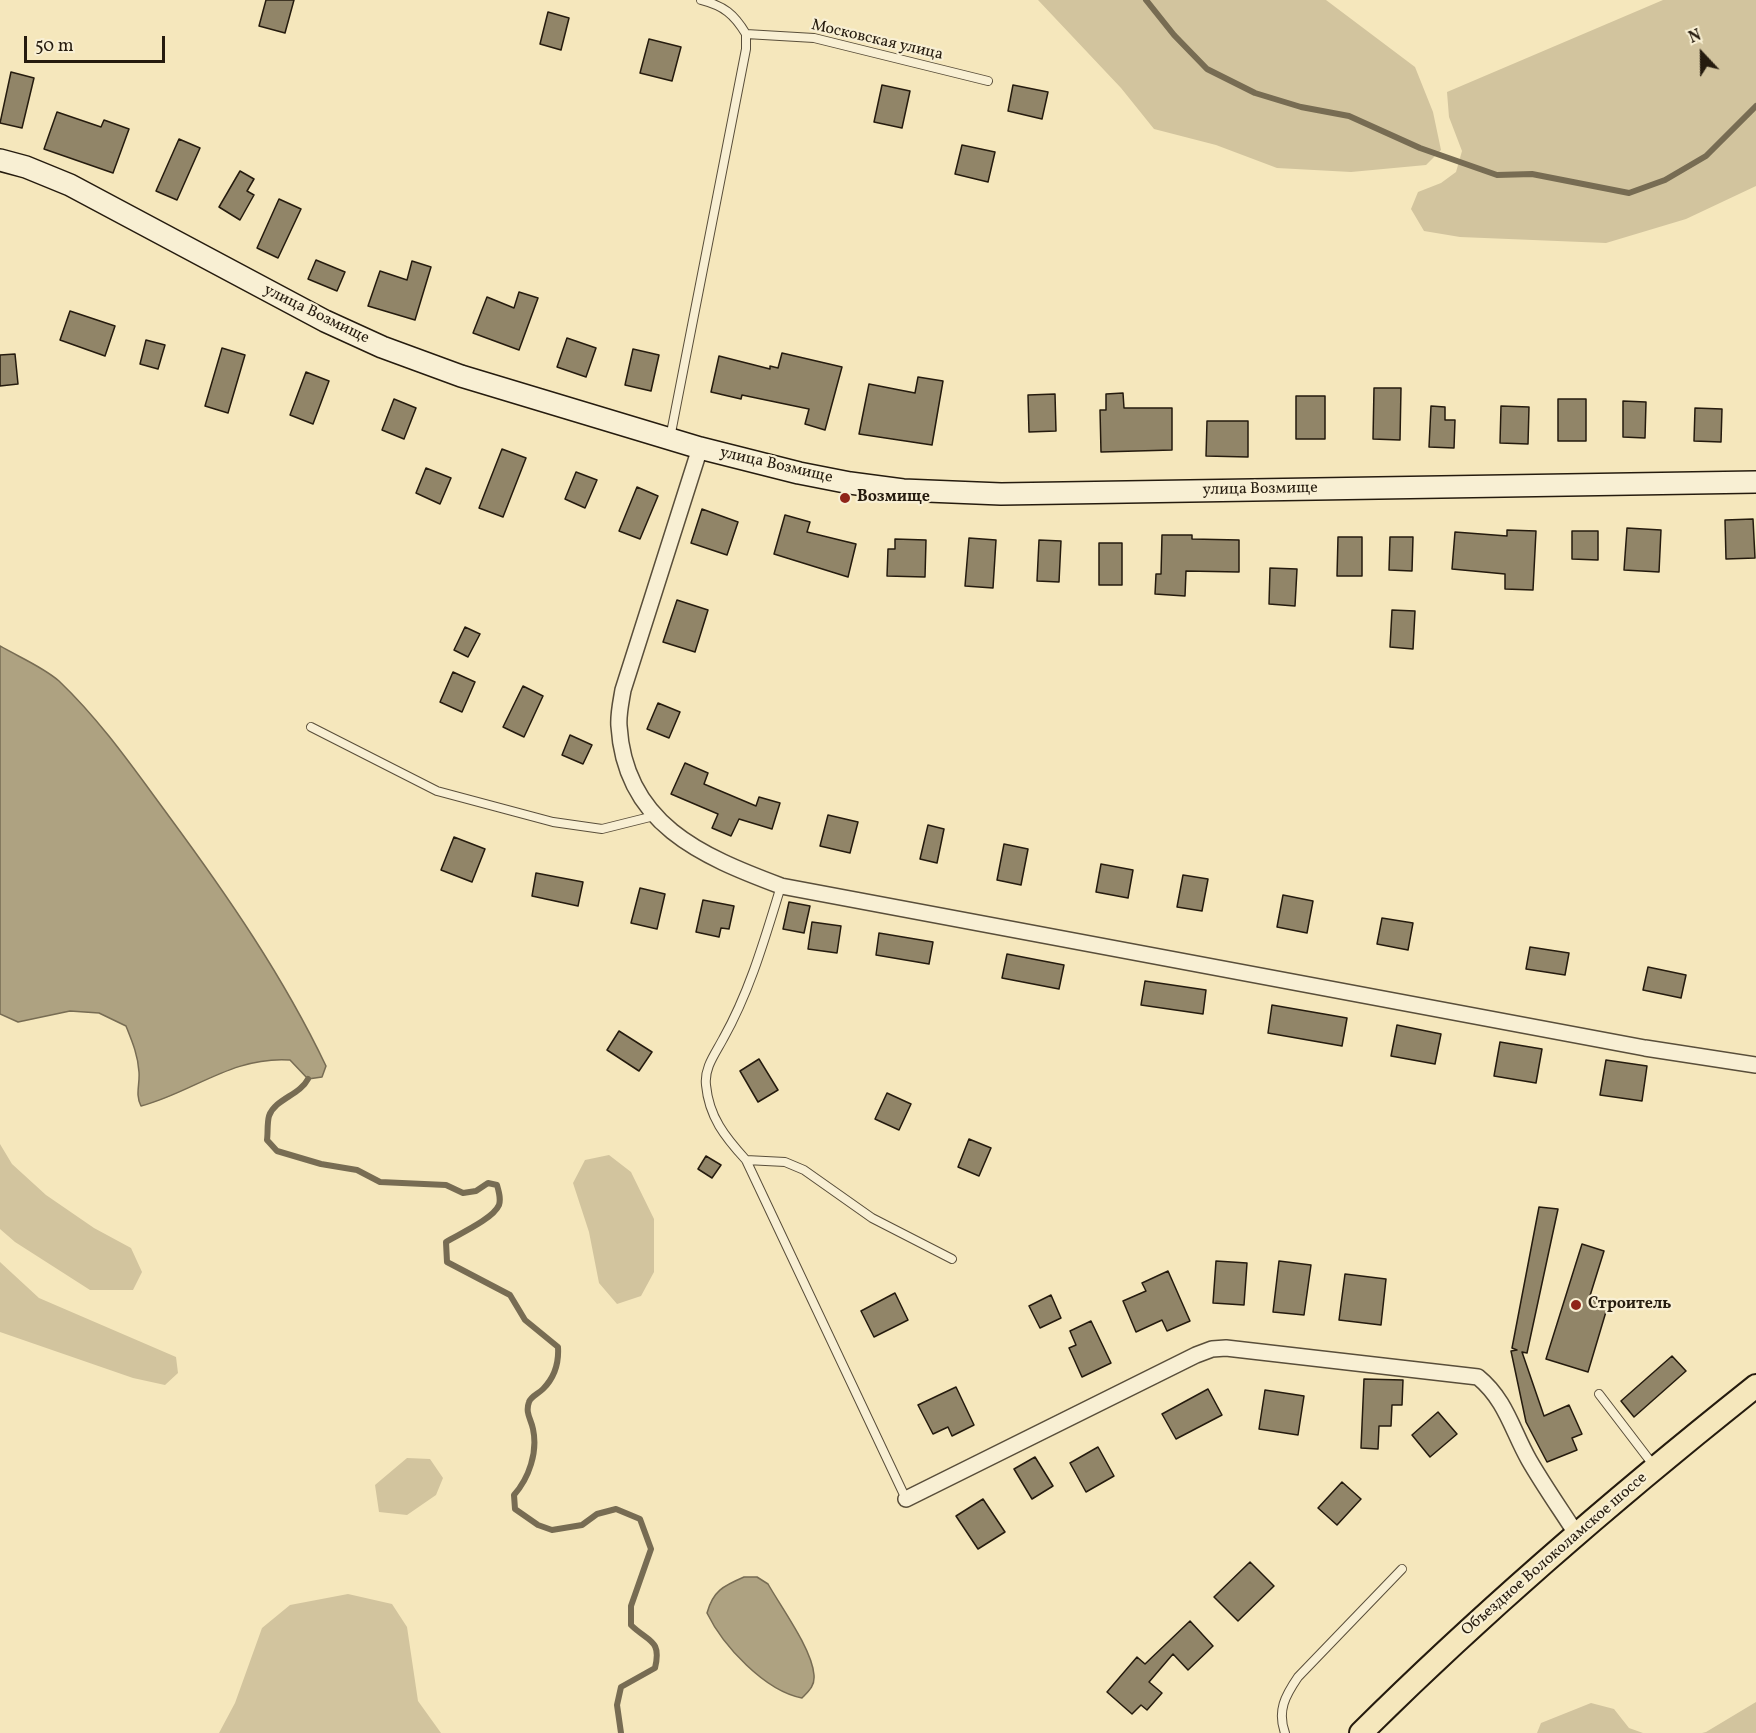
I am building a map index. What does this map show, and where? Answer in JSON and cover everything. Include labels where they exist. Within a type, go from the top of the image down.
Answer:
[{"type":"main road","name":"улица Возмище","points":[[0,160],[26,167],[70,185],[252,284],[382,347],[461,376],[670,440],[850,483],[903,490],[990,493],[1756,482]]},
{"type":"main road","name":"Объездное Волоколамское шоссе","points":[[1361,1733],[1467,1632],[1655,1468],[1756,1386]]},
{"type":"street","points":[[700,448],[622,690],[619,726],[625,760],[638,792],[654,816],[671,833],[693,848],[781,885],[1645,1048],[1756,1065]]},
{"type":"street","points":[[906,1499],[1196,1355],[1212,1349],[1226,1348],[1478,1377],[1492,1389],[1507,1410],[1528,1458],[1578,1535]]},
{"type":"lane","points":[[670,440],[746,49],[746,34],[736,18],[723,6],[701,0]]},
{"type":"lane","name":"Московская улица","points":[[746,34],[814,38],[988,81]]},
{"type":"lane","points":[[311,727],[437,791],[553,822],[602,829],[654,816]]},
{"type":"lane","points":[[781,885],[760,955],[738,1013],[708,1065],[705,1083],[710,1110],[720,1131],[746,1160],[906,1499]]},
{"type":"lane","points":[[746,1160],[785,1162],[804,1170],[872,1218],[952,1259]]},
{"type":"lane","points":[[1599,1394],[1655,1468]]},
{"type":"lane","points":[[1285,1733],[1280,1718],[1284,1697],[1298,1677],[1402,1569]]},
{"type":"shaded area","points":[[1038,0],[1326,0],[1415,67],[1433,112],[1441,150],[1426,165],[1351,172],[1277,168],[1216,145],[1154,129],[1121,88]]},
{"type":"shaded area","points":[[1663,0],[1756,0],[1756,186],[1686,219],[1606,243],[1460,237],[1424,231],[1411,209],[1418,192],[1441,183],[1456,172],[1462,151],[1449,117],[1447,92]]},
{"type":"shaded area","points":[[0,646],[59,681],[89,712],[130,763],[212,875],[273,968],[326,1066],[322,1077],[308,1079],[290,1060],[269,1060],[231,1069],[178,1093],[141,1106],[138,1097],[137,1060],[126,1026],[99,1013],[70,1011],[18,1022],[0,1014]]},
{"type":"shaded area","points":[[0,1144],[12,1164],[46,1195],[94,1228],[131,1248],[142,1272],[133,1290],[90,1290],[15,1242],[0,1229]]},
{"type":"shaded area","points":[[609,1155],[631,1172],[654,1219],[654,1272],[641,1296],[617,1304],[599,1283],[589,1232],[573,1183],[585,1160]]},
{"type":"shaded area","points":[[0,1262],[39,1298],[176,1357],[178,1373],[165,1385],[133,1378],[0,1332]]},
{"type":"shaded area","points":[[407,1458],[430,1459],[443,1478],[436,1495],[407,1515],[379,1512],[375,1485]]},
{"type":"shaded area","points":[[744,1577],[757,1577],[768,1584],[808,1653],[814,1682],[802,1698],[788,1694],[760,1677],[734,1653],[707,1613],[712,1599],[720,1590]]},
{"type":"shaded area","points":[[348,1594],[392,1604],[407,1627],[418,1701],[441,1733],[219,1733],[235,1703],[262,1628],[290,1605]]},
{"type":"shaded area","points":[[1756,1702],[1756,1733],[1702,1733],[1706,1732]]},
{"type":"shaded area","points":[[1591,1703],[1614,1709],[1629,1728],[1643,1733],[1537,1733],[1541,1723]]},
{"type":"building","points":[[266,0],[294,0],[285,33],[259,26]]},
{"type":"building","points":[[548,12],[569,18],[561,50],[540,44]]},
{"type":"building","points":[[649,39],[681,47],[672,81],[640,73]]},
{"type":"building","points":[[11,72],[34,78],[22,128],[0,123]]},
{"type":"building","points":[[882,85],[910,91],[902,128],[874,122]]},
{"type":"building","points":[[1013,85],[1048,92],[1042,119],[1008,111]]},
{"type":"building","points":[[57,112],[101,127],[104,120],[129,129],[113,173],[44,149]]},
{"type":"building","points":[[179,139],[200,148],[177,200],[156,191]]},
{"type":"building","points":[[962,145],[995,152],[988,182],[955,174]]},
{"type":"building","points":[[240,171],[254,179],[247,191],[254,195],[240,220],[219,207]]},
{"type":"building","points":[[279,199],[301,209],[278,258],[257,248]]},
{"type":"building","points":[[316,260],[345,272],[337,291],[308,279]]},
{"type":"building","points":[[412,261],[431,267],[415,320],[368,306],[380,271],[407,280]]},
{"type":"building","points":[[519,292],[538,298],[519,350],[473,333],[487,297],[514,308]]},
{"type":"building","points":[[70,311],[115,326],[105,356],[60,340]]},
{"type":"building","points":[[567,338],[596,348],[586,377],[557,367]]},
{"type":"building","points":[[146,340],[165,345],[158,369],[140,364]]},
{"type":"building","points":[[222,348],[245,355],[228,413],[205,406]]},
{"type":"building","points":[[633,349],[659,355],[651,391],[625,385]]},
{"type":"building","points":[[782,353],[842,367],[825,430],[805,424],[809,409],[742,395],[741,399],[711,392],[719,356],[770,369],[770,366],[778,368]]},
{"type":"building","points":[[15,354],[18,384],[0,386],[0,355]]},
{"type":"building","points":[[306,372],[329,381],[313,424],[290,415]]},
{"type":"building","points":[[918,377],[943,381],[932,445],[859,434],[869,384],[915,393]]},
{"type":"building","points":[[1374,388],[1401,388],[1400,440],[1373,439]]},
{"type":"building","points":[[1123,393],[1124,408],[1172,408],[1172,450],[1101,452],[1100,410],[1106,410],[1106,394]]},
{"type":"building","points":[[1055,394],[1056,431],[1029,432],[1028,395]]},
{"type":"building","points":[[1296,396],[1325,396],[1325,439],[1296,439]]},
{"type":"building","points":[[394,399],[416,408],[404,439],[382,430]]},
{"type":"building","points":[[1558,399],[1586,399],[1586,441],[1558,441]]},
{"type":"building","points":[[1623,401],[1646,402],[1645,438],[1623,437]]},
{"type":"building","points":[[1431,406],[1445,407],[1445,420],[1455,420],[1454,448],[1429,447]]},
{"type":"building","points":[[1501,406],[1529,407],[1528,444],[1500,443]]},
{"type":"building","points":[[1695,408],[1722,409],[1721,442],[1694,441]]},
{"type":"building","points":[[1207,421],[1248,421],[1248,457],[1206,456]]},
{"type":"building","points":[[502,449],[526,458],[503,517],[479,508]]},
{"type":"building","points":[[426,468],[451,478],[440,504],[416,493]]},
{"type":"building","points":[[576,472],[597,480],[585,508],[565,499]]},
{"type":"building","points":[[637,487],[658,496],[640,539],[619,531]]},
{"type":"building","points":[[702,509],[738,522],[727,555],[691,543]]},
{"type":"building","points":[[785,515],[810,522],[807,532],[856,544],[848,577],[774,554]]},
{"type":"building","points":[[1753,519],[1755,558],[1726,559],[1725,520]]},
{"type":"building","points":[[1627,528],[1661,530],[1659,572],[1624,570]]},
{"type":"building","points":[[1507,530],[1536,531],[1533,590],[1505,589],[1505,574],[1452,569],[1455,532],[1507,536]]},
{"type":"building","points":[[1572,531],[1598,531],[1598,560],[1572,559]]},
{"type":"building","points":[[1162,535],[1192,535],[1192,539],[1239,540],[1239,572],[1186,571],[1185,596],[1155,594],[1156,574],[1161,574]]},
{"type":"building","points":[[1338,537],[1362,537],[1362,576],[1337,576]]},
{"type":"building","points":[[1390,537],[1413,537],[1412,571],[1389,570]]},
{"type":"building","points":[[969,538],[996,540],[993,588],[965,586]]},
{"type":"building","points":[[895,539],[926,540],[925,577],[887,576],[888,549],[895,549]]},
{"type":"building","points":[[1039,540],[1061,541],[1059,582],[1037,581]]},
{"type":"building","points":[[1099,543],[1122,543],[1122,585],[1099,585]]},
{"type":"building","points":[[1270,568],[1297,569],[1295,606],[1269,604]]},
{"type":"building","points":[[677,600],[708,610],[695,652],[663,642]]},
{"type":"building","points":[[1392,610],[1415,611],[1413,649],[1390,647]]},
{"type":"building","points":[[465,627],[480,634],[468,657],[454,650]]},
{"type":"building","points":[[453,672],[475,682],[462,712],[440,702]]},
{"type":"building","points":[[523,686],[543,696],[524,737],[503,727]]},
{"type":"building","points":[[658,703],[680,712],[669,738],[647,729]]},
{"type":"building","points":[[570,735],[592,745],[583,764],[562,755]]},
{"type":"building","points":[[685,763],[708,773],[704,784],[756,806],[759,797],[780,803],[772,829],[739,819],[731,836],[712,828],[718,814],[671,794]]},
{"type":"building","points":[[828,815],[858,822],[850,853],[820,846]]},
{"type":"building","points":[[928,825],[944,829],[937,863],[920,859]]},
{"type":"building","points":[[454,837],[485,849],[472,882],[441,870]]},
{"type":"building","points":[[1004,844],[1028,849],[1021,885],[997,880]]},
{"type":"building","points":[[1101,864],[1133,870],[1128,898],[1096,892]]},
{"type":"building","points":[[536,873],[583,882],[578,906],[532,896]]},
{"type":"building","points":[[1183,875],[1208,879],[1202,911],[1177,907]]},
{"type":"building","points":[[640,888],[665,894],[657,929],[631,923]]},
{"type":"building","points":[[1283,895],[1313,901],[1307,933],[1277,927]]},
{"type":"building","points":[[703,900],[734,906],[729,929],[721,928],[719,937],[696,932]]},
{"type":"building","points":[[789,902],[810,906],[804,933],[783,929]]},
{"type":"building","points":[[1382,918],[1413,923],[1408,950],[1377,944]]},
{"type":"building","points":[[812,922],[841,926],[837,953],[808,949]]},
{"type":"building","points":[[879,933],[933,942],[929,964],[876,955]]},
{"type":"building","points":[[1530,947],[1569,953],[1565,975],[1526,969]]},
{"type":"building","points":[[1007,954],[1064,965],[1059,989],[1002,978]]},
{"type":"building","points":[[1648,967],[1686,975],[1681,998],[1643,990]]},
{"type":"building","points":[[1145,981],[1206,990],[1203,1014],[1141,1005]]},
{"type":"building","points":[[1272,1005],[1347,1018],[1342,1046],[1268,1033]]},
{"type":"building","points":[[1397,1025],[1441,1034],[1435,1064],[1391,1056]]},
{"type":"building","points":[[619,1031],[652,1052],[639,1071],[607,1050]]},
{"type":"building","points":[[1500,1042],[1542,1049],[1536,1083],[1494,1076]]},
{"type":"building","points":[[759,1059],[778,1090],[758,1102],[740,1071]]},
{"type":"building","points":[[1606,1060],[1647,1066],[1642,1101],[1600,1095]]},
{"type":"building","points":[[887,1093],[911,1104],[899,1130],[875,1119]]},
{"type":"building","points":[[969,1139],[991,1148],[979,1176],[958,1167]]},
{"type":"building","points":[[706,1156],[721,1165],[712,1178],[698,1169]]},
{"type":"building","points":[[1539,1207],[1558,1209],[1527,1353],[1522,1352],[1544,1416],[1569,1405],[1582,1434],[1572,1438],[1577,1450],[1547,1462],[1526,1422],[1511,1351],[1517,1350],[1512,1348]]},
{"type":"building","points":[[1582,1244],[1604,1251],[1589,1299],[1608,1305],[1588,1372],[1546,1359]]},
{"type":"building","points":[[1216,1261],[1247,1263],[1244,1305],[1213,1303]]},
{"type":"building","points":[[1279,1261],[1311,1265],[1304,1315],[1273,1312]]},
{"type":"building","points":[[1168,1271],[1190,1321],[1167,1331],[1162,1320],[1136,1332],[1123,1301],[1146,1291],[1142,1283]]},
{"type":"building","points":[[1345,1274],[1386,1279],[1381,1325],[1339,1320]]},
{"type":"building","points":[[895,1293],[908,1320],[874,1337],[861,1311]]},
{"type":"building","points":[[1051,1295],[1061,1318],[1040,1328],[1029,1306]]},
{"type":"building","points":[[1091,1321],[1111,1363],[1082,1377],[1069,1348],[1076,1345],[1070,1331]]},
{"type":"building","points":[[1672,1356],[1686,1371],[1634,1417],[1621,1401]]},
{"type":"building","points":[[1364,1379],[1403,1380],[1402,1405],[1392,1405],[1391,1426],[1379,1426],[1378,1449],[1361,1448]]},
{"type":"building","points":[[956,1387],[974,1425],[952,1436],[948,1427],[933,1434],[918,1405]]},
{"type":"building","points":[[1208,1389],[1222,1415],[1176,1439],[1162,1414]]},
{"type":"building","points":[[1265,1390],[1304,1396],[1298,1435],[1259,1429]]},
{"type":"building","points":[[1438,1412],[1457,1434],[1430,1457],[1412,1435]]},
{"type":"building","points":[[1098,1447],[1114,1476],[1086,1492],[1070,1463]]},
{"type":"building","points":[[1035,1457],[1053,1486],[1032,1499],[1014,1469]]},
{"type":"building","points":[[1342,1482],[1361,1499],[1337,1525],[1318,1508]]},
{"type":"building","points":[[983,1499],[1005,1532],[978,1549],[956,1516]]},
{"type":"building","points":[[1250,1562],[1274,1586],[1238,1621],[1214,1597]]},
{"type":"building","points":[[1190,1621],[1213,1646],[1188,1670],[1173,1654],[1149,1682],[1162,1693],[1147,1710],[1141,1705],[1132,1714],[1107,1692],[1137,1657],[1145,1664]]},
{"type":"waterway","points":[[1146,0],[1174,35],[1207,69],[1255,93],[1301,107],[1349,116],[1420,148],[1497,175],[1532,174],[1629,193],[1665,180],[1706,156],[1756,106]]},
{"type":"waterway","points":[[308,1079],[299,1089],[276,1105],[269,1116],[267,1140],[277,1151],[321,1164],[357,1170],[380,1182],[446,1185],[463,1193],[476,1191],[488,1183],[497,1185],[500,1198],[496,1210],[483,1221],[446,1242],[447,1262],[510,1295],[525,1320],[558,1347],[558,1359],[553,1375],[543,1389],[529,1402],[528,1413],[534,1438],[533,1456],[528,1473],[514,1495],[515,1509],[538,1525],[552,1530],[582,1525],[597,1514],[616,1509],[640,1519],[651,1549],[631,1606],[631,1625],[652,1642],[657,1651],[657,1659],[655,1668],[621,1687],[617,1705],[621,1733]]},
{"type":"place","name":"Возмище","points":[[845,498]]},
{"type":"place","name":"Строитель","points":[[1576,1305]]}]
